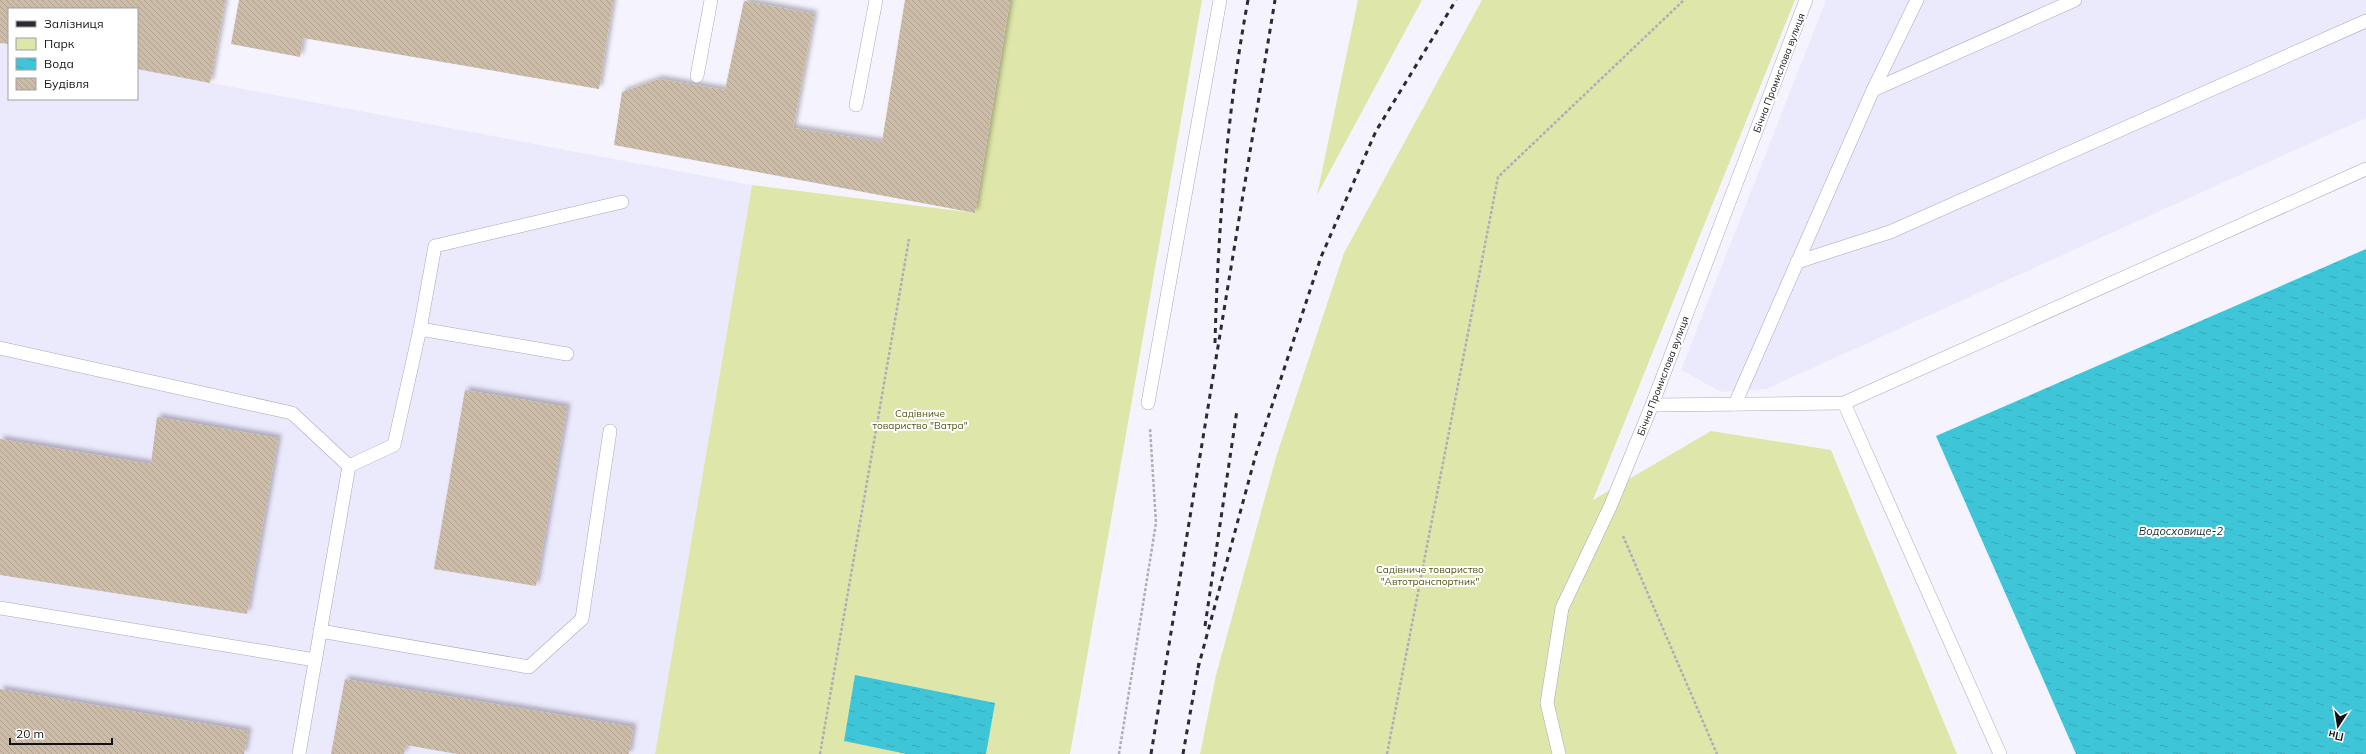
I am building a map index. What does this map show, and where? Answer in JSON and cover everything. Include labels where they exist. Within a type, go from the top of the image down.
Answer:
[{"type":"lane","points":[[697,76],[711,0]]},
{"type":"lane","points":[[856,105],[876,0]]},
{"type":"lane","points":[[1148,403],[1220,0]]},
{"type":"lane","name":"Бічна Промислова вулиця","points":[[1558,754],[1547,703],[1562,608],[1610,507],[1652,405],[1806,0]]},
{"type":"lane","points":[[1735,404],[1873,90],[1918,0]]},
{"type":"lane","points":[[1873,90],[2075,0]]},
{"type":"lane","points":[[1798,262],[1890,232],[2366,21]]},
{"type":"lane","points":[[1652,405],[1844,403],[2366,168]]},
{"type":"lane","points":[[348,466],[394,444],[420,329],[435,246],[622,202]]},
{"type":"lane","points":[[420,329],[567,354]]},
{"type":"lane","points":[[0,348],[292,412],[348,466]]},
{"type":"lane","points":[[1844,403],[2000,754]]},
{"type":"lane","points":[[320,631],[529,668],[582,618],[610,432]]},
{"type":"lane","points":[[299,754],[348,466]]},
{"type":"lane","points":[[0,608],[315,660]]},
{"type":"path","points":[[1387,754],[1498,177],[1684,0]]},
{"type":"path","points":[[820,754],[909,239]]},
{"type":"path","points":[[1119,754],[1156,523],[1148,403]]},
{"type":"path","points":[[1610,507],[1717,754]]},
{"type":"shaded area","points":[[1826,0],[2366,0],[2366,118],[1766,389],[1721,392],[1681,370]]},
{"type":"shaded area","points":[[0,43],[8,44],[8,100],[138,100],[138,69],[752,185],[655,754],[0,754]]},
{"type":"green space","name":"Садівниче товариство \"Ватра\"","points":[[1010,0],[1202,0],[1070,754],[655,754],[752,185],[975,213]]},
{"type":"green space","points":[[1358,0],[1422,0],[1317,195]]},
{"type":"green space","name":"Садівниче товариство \"Автотранспортник\"","points":[[1482,0],[1795,0],[1593,500],[1711,431],[1831,450],[1957,754],[1200,754],[1216,675],[1277,454],[1344,253]]},
{"type":"water","name":"Водосховище-2","points":[[2366,249],[2366,754],[2076,754],[1936,436]]},
{"type":"water","points":[[855,675],[995,703],[986,754],[907,754],[844,741]]},
{"type":"building","points":[[0,0],[225,0],[210,83],[138,69],[138,8],[8,8],[8,44],[0,43]]},
{"type":"building","points":[[239,0],[613,0],[599,89],[303,38],[300,57],[231,44]]},
{"type":"building","points":[[905,0],[1010,0],[975,213],[614,145],[622,92],[659,79],[725,90],[744,1],[814,14],[793,128],[882,142]]},
{"type":"building","points":[[465,390],[567,407],[536,586],[434,569]]},
{"type":"building","points":[[157,417],[278,438],[247,614],[0,575],[0,439],[151,464]]},
{"type":"building","points":[[345,679],[633,727],[629,754],[457,754],[406,745],[404,754],[331,754]]},
{"type":"building","points":[[0,689],[248,731],[244,754],[0,754]]},
{"type":"railway","points":[[1215,343],[1218,257],[1229,128],[1234,85],[1248,0]]},
{"type":"railway","points":[[1151,754],[1275,0]]},
{"type":"railway","points":[[1198,668],[1256,454],[1321,257],[1376,131],[1456,0]]},
{"type":"railway","points":[[1205,626],[1237,410]]},
{"type":"railway","points":[[1183,754],[1199,663]]}]
